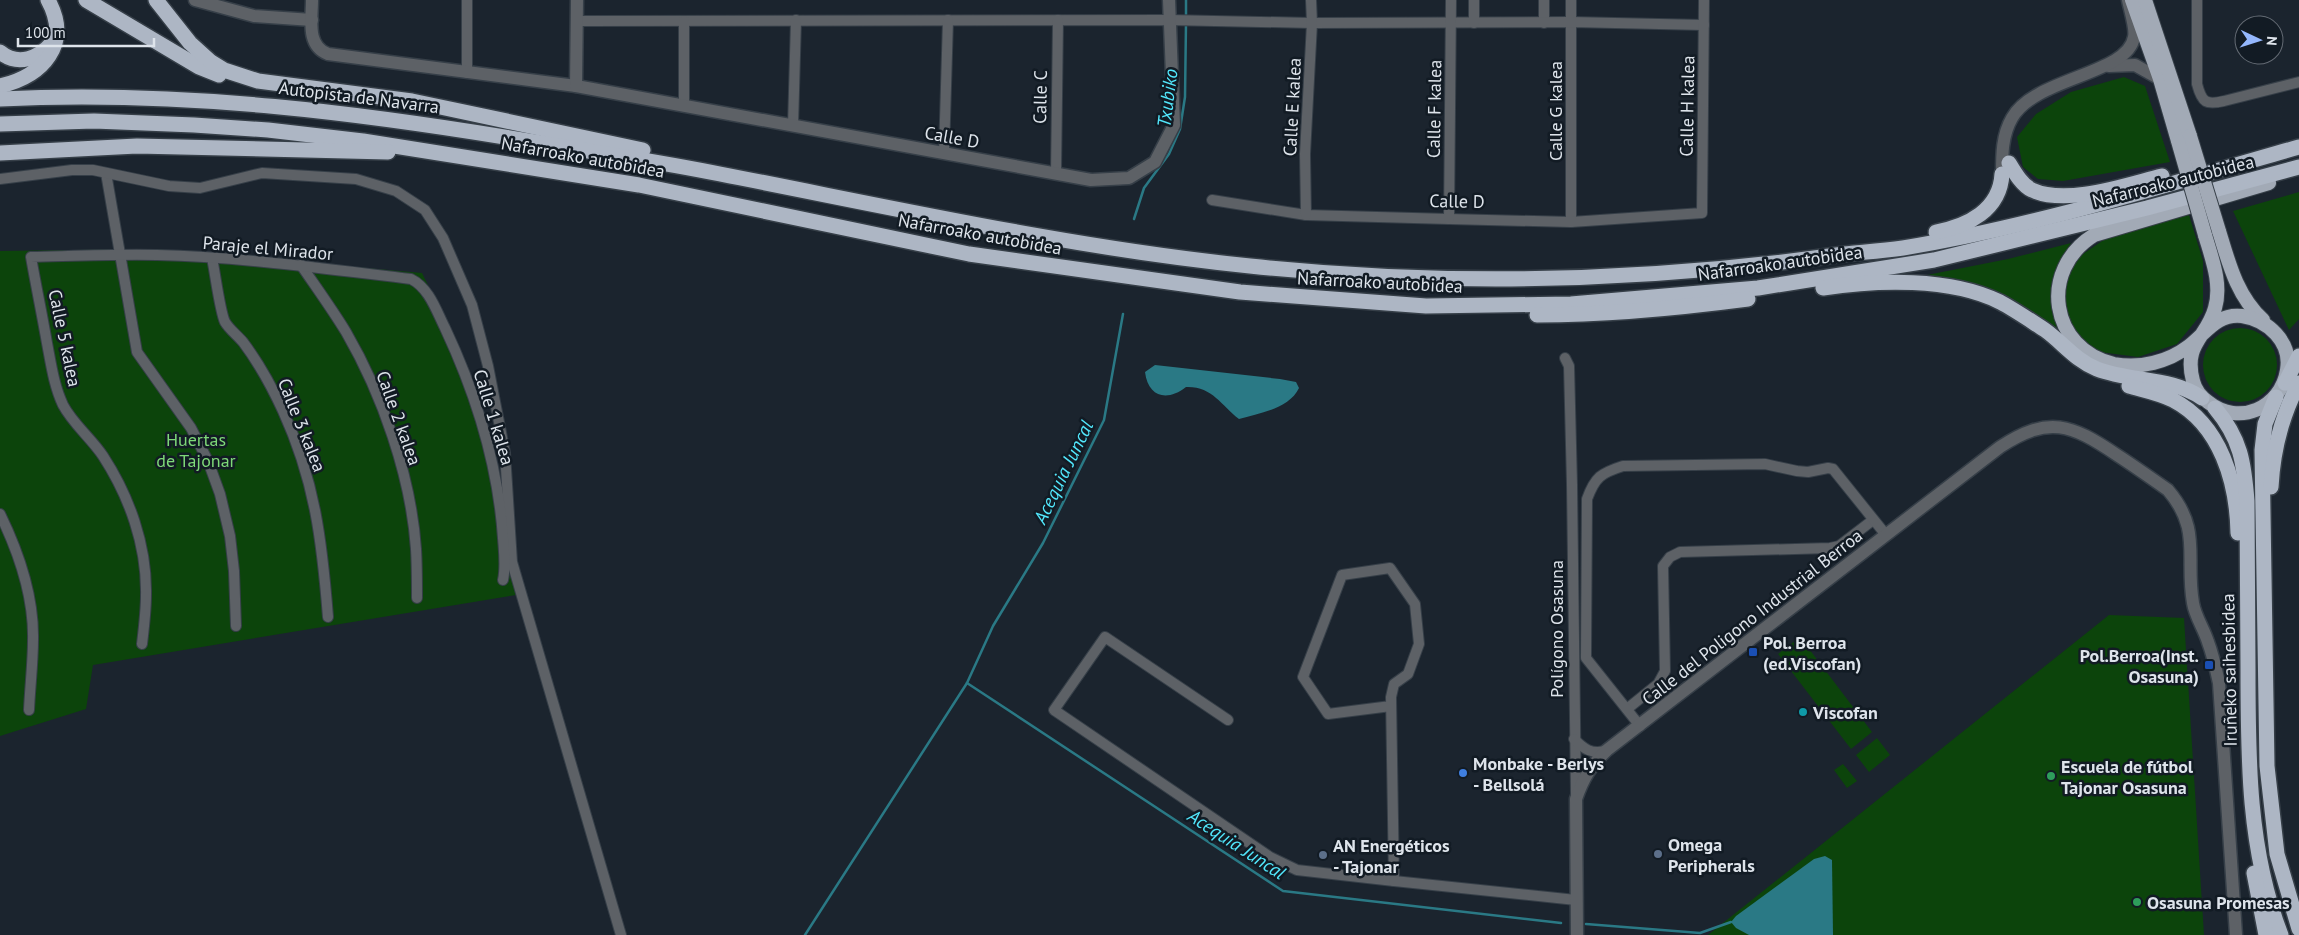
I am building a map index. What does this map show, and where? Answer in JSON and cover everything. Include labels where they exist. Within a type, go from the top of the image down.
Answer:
[{"type":"highway","points":[[0,86],[17,82],[34,73],[49,59],[56,38],[54,11],[48,0]]},
{"type":"highway","points":[[86,0],[199,67],[224,77],[284,90],[464,112],[666,156],[711,172]]},
{"type":"highway","points":[[2132,0],[2160,79],[2184,138]]},
{"type":"highway","points":[[2145,0],[2212,233],[2217,296],[2213,316],[2198,337],[2192,352],[2190,368],[2194,384],[2202,398]]},
{"type":"highway","points":[[162,4],[190,43],[210,62],[224,70],[258,81],[412,101],[430,107]]},
{"type":"highway","points":[[0,52],[17,59],[31,59],[43,52],[56,38]]},
{"type":"highway","name":"Autopista de Navarra","points":[[0,99],[126,97],[258,104],[430,124],[711,172]]},
{"type":"highway","points":[[0,124],[94,120],[194,125],[354,140],[456,154]]},
{"type":"highway","points":[[0,153],[137,146],[456,154]]},
{"type":"highway","name":"Nafarroako autobidea","points":[[711,172],[986,226],[1152,253],[1247,266],[1377,277],[1515,280],[1587,278],[1700,271],[1870,251],[1895,250],[2068,212],[2299,147]]},
{"type":"highway","name":"Nafarroako autobidea","points":[[456,154],[639,185],[969,254],[1240,292],[1426,306],[1571,304],[1768,287],[1934,260],[2147,208],[2299,167]]},
{"type":"highway","points":[[2004,173],[2031,189],[2055,196],[2071,196],[2179,171],[2212,172]]},
{"type":"highway","points":[[2004,173],[2015,173],[2031,189]]},
{"type":"highway","points":[[1870,251],[1895,239],[1950,229],[1966,224],[1983,213],[1994,201],[2004,173]]},
{"type":"highway","points":[[2269,326],[2255,318],[2239,316],[2223,318],[2209,326],[2191,345],[2170,358],[2146,365],[2124,366],[2096,357],[2086,351],[2070,335],[2062,319],[2058,288],[2066,260],[2078,246],[2104,231],[2299,174]]},
{"type":"highway","points":[[2212,233],[2245,302],[2280,337],[2286,352],[2292,383]]},
{"type":"highway","points":[[1426,306],[1475,314],[1564,315],[1707,304],[1862,282],[1906,282],[1946,286],[1998,301],[2046,331],[2076,358],[2096,368],[2122,376],[2189,390],[2215,408],[2231,414],[2248,414],[2263,408],[2292,383]]},
{"type":"highway","points":[[2024,318],[2052,345],[2081,368],[2096,376],[2173,400],[2191,413],[2218,444],[2233,485],[2238,528],[2240,616],[2248,662]]},
{"type":"highway","points":[[2265,613],[2271,570],[2273,462],[2281,423],[2299,356]]},
{"type":"highway","name":"Iruñeko saihesbidea","points":[[2276,397],[2266,424],[2262,450],[2268,766],[2277,854],[2299,929]]},
{"type":"highway","name":"Iruñeko saihesbidea","points":[[2215,408],[2238,442],[2244,465],[2247,501],[2250,780],[2258,852],[2268,897],[2281,935]]},
{"type":"highway","points":[[2248,708],[2241,744],[2246,821],[2256,892],[2266,935]]},
{"type":"street","points":[[195,0],[254,16],[312,20]]},
{"type":"street","name":"Calle D","points":[[312,0],[315,44],[320,50],[328,54],[576,86],[1092,180],[1129,178],[1155,162],[1174,125],[1169,0]]},
{"type":"street","points":[[467,73],[468,0]]},
{"type":"street","points":[[576,0],[576,86]]},
{"type":"street","name":"Calle E kalea","points":[[1306,215],[1305,154],[1312,23],[1311,0]]},
{"type":"street","name":"Calle F kalea","points":[[1449,219],[1451,0]]},
{"type":"street","points":[[1474,0],[1474,23]]},
{"type":"street","points":[[1544,0],[1544,23]]},
{"type":"street","name":"Calle G kalea","points":[[1571,0],[1571,222]]},
{"type":"street","name":"Calle H kalea","points":[[1702,213],[1704,0]]},
{"type":"street","points":[[2004,173],[2004,142],[2012,118],[2028,100],[2051,86],[2104,67],[2122,56],[2132,44],[2134,32],[2128,0]]},
{"type":"street","points":[[2198,0],[2196,84],[2204,101],[2212,103],[2224,101],[2299,82]]},
{"type":"street","points":[[793,126],[796,20]]},
{"type":"street","points":[[944,153],[948,20]]},
{"type":"street","name":"Calle C","points":[[1056,174],[1058,20]]},
{"type":"street","points":[[577,21],[1169,20],[1312,23],[1571,22],[1704,25]]},
{"type":"street","points":[[684,21],[684,106]]},
{"type":"street","points":[[2104,67],[2135,65],[2160,79]]},
{"type":"street","points":[[0,179],[72,170],[94,170],[169,186],[200,188],[262,173],[356,179],[396,191],[425,210],[444,238],[472,304],[488,366],[504,445],[510,546],[514,570],[622,935]]},
{"type":"street","points":[[106,173],[137,352],[191,428],[208,461],[220,494],[230,536],[234,571],[236,626]]},
{"type":"street","name":"Calle D","points":[[1212,200],[1306,215],[1449,219],[1571,222],[1702,213]]},
{"type":"street","name":"Paraje el Mirador","points":[[31,257],[121,255],[212,258],[301,265],[411,279]]},
{"type":"street","name":"Calle 5 kalea","points":[[31,257],[54,380],[63,405],[74,422],[94,443],[111,469],[124,493],[136,525],[144,559],[146,593],[142,644]]},
{"type":"street","name":"Calle 3 kalea","points":[[212,258],[225,322],[243,342],[263,373],[301,454],[317,511],[328,617]]},
{"type":"street","name":"Calle 2 kalea","points":[[301,265],[346,332],[371,381],[390,428],[410,510],[416,548],[417,598]]},
{"type":"street","name":"Calle 1 kalea","points":[[411,279],[421,284],[434,304],[475,399],[488,443],[500,501],[504,566],[503,580]]},
{"type":"street","name":"Polígono Osasuna","points":[[1565,358],[1569,366],[1572,485],[1577,935]]},
{"type":"street","name":"Calle del Poligono Industrial Berroa","points":[[1576,799],[1588,771],[1608,750],[2000,447],[2018,436],[2038,428],[2060,427],[2081,432],[2168,490],[2187,518],[2190,534],[2193,603],[2209,644],[2219,683],[2236,935]]},
{"type":"street","name":"Calle del Poligono Industrial Berroa","points":[[1640,726],[1586,658],[1587,499],[1593,482],[1604,472],[1623,466],[1765,464],[1808,472],[1828,468],[1833,469],[1886,535]]},
{"type":"street","points":[[0,514],[12,539],[27,587],[34,639],[29,710]]},
{"type":"street","name":"Calle del Poligono Industrial Berroa","points":[[1627,709],[1658,684],[1666,671],[1663,566],[1670,557],[1680,552],[1830,548],[1839,546],[1874,520]]},
{"type":"street","points":[[1391,706],[1328,714],[1303,677],[1342,574],[1390,568],[1415,604],[1419,644],[1408,674],[1394,684],[1391,706],[1394,881]]},
{"type":"street","points":[[1228,720],[1105,637],[1054,710],[1270,857],[1297,870],[1576,900]]},
{"type":"street","points":[[1574,740],[1590,752],[1595,753],[1608,750]]},
{"type":"green space","points":[[2124,77],[2145,86],[2170,162],[2063,181],[2038,179],[2023,167],[2017,137],[2036,114],[2071,92]]},
{"type":"green space","points":[[2299,192],[2299,319],[2289,330],[2233,211]]},
{"type":"green space","points":[[2189,215],[2203,261],[2203,312],[2177,344],[2138,357],[2100,352],[2084,342],[2072,326],[2065,303],[2067,278],[2080,256],[2111,235]]},
{"type":"green space","points":[[2071,243],[2060,264],[2054,284],[2053,295],[2057,329],[1917,277],[2008,259]]},
{"type":"green space","name":"Huertas de Tajonar","points":[[153,249],[422,273],[459,348],[488,427],[506,556],[516,595],[93,665],[86,709],[0,736],[0,251]]},
{"type":"green space","points":[[2240,328],[2254,331],[2266,339],[2274,351],[2277,365],[2274,379],[2266,391],[2254,399],[2240,402],[2226,399],[2214,391],[2206,379],[2203,365],[2206,351],[2214,339],[2226,331]]},
{"type":"green space","name":"Escuela de fútbol Tajonar Osasuna","points":[[2109,615],[2184,618],[2204,935],[1708,935]]},
{"type":"green space","points":[[1800,637],[1872,732],[1851,749],[1778,654]]},
{"type":"green space","points":[[1877,738],[1890,755],[1869,772],[1856,755]]},
{"type":"green space","points":[[1843,764],[1857,781],[1847,788],[1834,770]]},
{"type":"water","points":[[1155,365],[1280,379],[1296,382],[1299,388],[1288,401],[1281,405],[1239,419],[1216,397],[1203,390],[1186,387],[1172,394],[1165,395],[1154,392],[1150,387],[1145,372]]},
{"type":"water","points":[[1825,856],[1832,860],[1833,935],[1749,935],[1736,928],[1731,922],[1736,916],[1814,859]]},
{"type":"waterway","name":"Txubiko","points":[[1186,0],[1186,17]]},
{"type":"waterway","name":"Txubiko","points":[[1134,219],[1144,188],[1169,154],[1180,129],[1185,97],[1186,23]]},
{"type":"waterway","name":"Acequia Juncal","points":[[805,935],[967,683],[993,626],[1043,543],[1104,420],[1123,314]]},
{"type":"waterway","name":"Acequia Juncal","points":[[967,683],[1283,891],[1561,923]]},
{"type":"waterway","name":"Acequia Juncal","points":[[1586,924],[1700,933],[1731,922]]},
{"type":"place","name":"Pol. Berroa (ed.Viscofan)","points":[[1753,652]]},
{"type":"place","name":"Pol.Berroa(Inst. Osasuna)","points":[[2209,665]]},
{"type":"place","name":"Viscofan","points":[[1803,712]]},
{"type":"place","name":"Monbake - Berlys - Bellsolá","points":[[1463,773]]},
{"type":"place","name":"Escuela de fútbol Tajonar Osasuna","points":[[2051,776]]},
{"type":"place","name":"Omega Peripherals","points":[[1658,854]]},
{"type":"place","name":"AN Energéticos - Tajonar","points":[[1323,855]]},
{"type":"place","name":"Osasuna Promesas","points":[[2137,902]]}]
